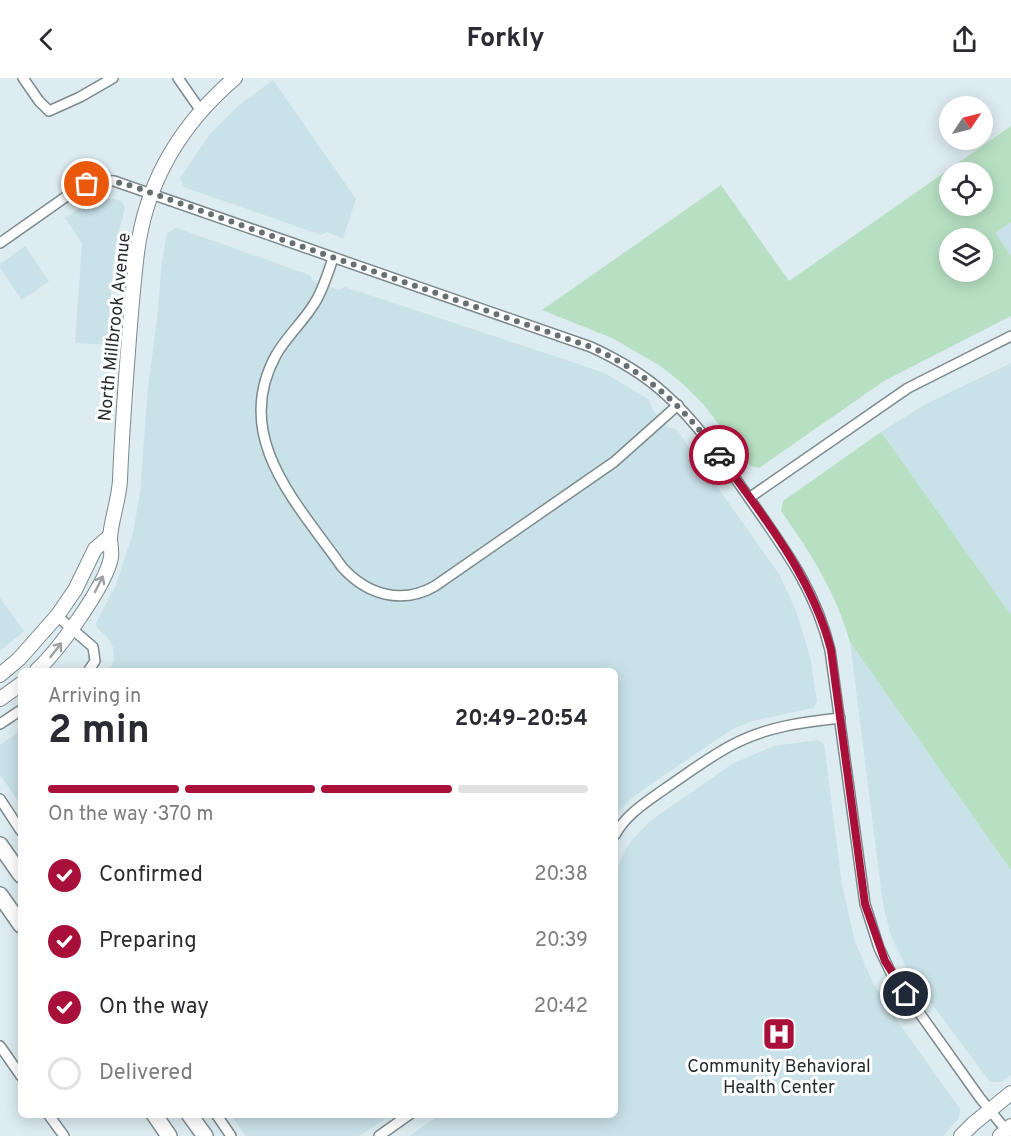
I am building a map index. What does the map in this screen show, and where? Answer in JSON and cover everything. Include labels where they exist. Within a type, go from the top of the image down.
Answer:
[{"type":"main road","points":[[0,845],[18,871]]},
{"type":"main road","points":[[0,896],[18,921]]},
{"type":"main road","points":[[157,1118],[169,1136]]},
{"type":"main road","points":[[192,1118],[204,1136]]},
{"type":"street","points":[[23,78],[49,111],[113,78]]},
{"type":"street","points":[[178,78],[201,111]]},
{"type":"street","name":"North Millbrook Avenue","points":[[39,668],[51,656],[92,598],[111,557],[110,536],[120,492],[123,408],[137,251],[152,194],[171,152],[188,126],[235,78]]},
{"type":"street","points":[[0,243],[74,191],[87,184],[114,181],[591,347],[617,359],[645,377],[678,405],[709,441],[794,563],[817,608],[831,650],[865,904],[879,948],[892,975],[1006,1131]]},
{"type":"street","points":[[333,258],[320,294],[282,346],[271,366],[261,402],[260,424],[268,452],[283,484],[342,567],[369,590],[381,594],[406,596],[435,586],[614,462],[678,405]]},
{"type":"street","points":[[749,498],[908,388],[1011,336]]},
{"type":"street","name":"North Millbrook Avenue","points":[[0,675],[19,659],[57,616],[75,590],[95,549],[110,536]]},
{"type":"street","points":[[57,616],[93,646],[95,661],[90,668]]},
{"type":"street","points":[[0,699],[18,686]]},
{"type":"street","points":[[0,724],[18,712]]},
{"type":"street","points":[[618,831],[634,811],[708,759],[734,744],[761,732],[788,725],[840,718]]},
{"type":"street","points":[[0,799],[18,826]]},
{"type":"street","points":[[0,1046],[18,1072]]},
{"type":"street","points":[[961,1136],[1011,1093]]},
{"type":"street","points":[[51,1118],[63,1136]]},
{"type":"street","points":[[219,1118],[231,1136]]},
{"type":"street","points":[[379,1136],[404,1118]]},
{"type":"shaded area","points":[[273,80],[356,199],[343,238],[327,232],[321,235],[184,187],[180,178],[210,134],[237,107]]},
{"type":"shaded area","points":[[99,199],[122,201],[125,207],[113,266],[107,345],[75,343],[82,243],[65,218],[86,204]]},
{"type":"shaded area","points":[[1011,222],[1011,256],[995,233]]},
{"type":"shaded area","points":[[176,228],[310,275],[317,283],[339,290],[345,287],[579,364],[606,374],[648,399],[654,412],[668,427],[677,430],[779,574],[796,611],[810,656],[817,701],[813,708],[752,721],[731,730],[651,784],[618,812],[618,668],[111,668],[114,659],[113,647],[108,638],[97,628],[96,623],[116,585],[133,533],[140,493],[148,387],[167,233]]},
{"type":"shaded area","points":[[25,246],[49,281],[22,300],[0,268],[0,264]]},
{"type":"shaded area","points":[[1011,363],[1011,615],[881,432],[924,405]]},
{"type":"shaded area","points":[[0,598],[24,631],[0,651]]},
{"type":"shaded area","points":[[850,642],[1011,870],[1011,1075],[1001,1082],[990,1082],[917,984],[891,936],[883,904]]},
{"type":"shaded area","points":[[18,732],[18,801],[0,775],[0,745]]},
{"type":"shaded area","points":[[817,740],[824,744],[842,885],[855,942],[873,983],[889,1009],[960,1109],[959,1118],[943,1136],[409,1136],[436,1118],[618,1118],[618,867],[622,857],[631,841],[650,821],[732,764],[774,746]]},
{"type":"shaded area","points":[[233,1118],[386,1118],[359,1136],[246,1136]]},
{"type":"green space","points":[[1011,126],[1011,222],[995,233],[1011,256],[1011,316],[884,381],[759,468],[750,466],[704,405],[659,365],[612,338],[542,310],[721,185],[789,281],[939,176],[939,216],[993,216],[993,162],[959,162],[977,150],[993,150],[993,139]]},
{"type":"green space","points":[[881,432],[1011,615],[1011,870],[850,642],[838,607],[822,574],[781,511],[783,501]]},
{"type":"way so far","points":[[87,184],[114,181],[132,186],[591,347],[617,359],[664,392],[691,419],[719,455]]},
{"type":"place","name":"Community Behavioral Health Center","points":[[779,1034]]},
{"type":"route","points":[[719,455],[800,572],[824,625],[831,650],[865,904],[879,948],[892,975],[906,994]]}]
